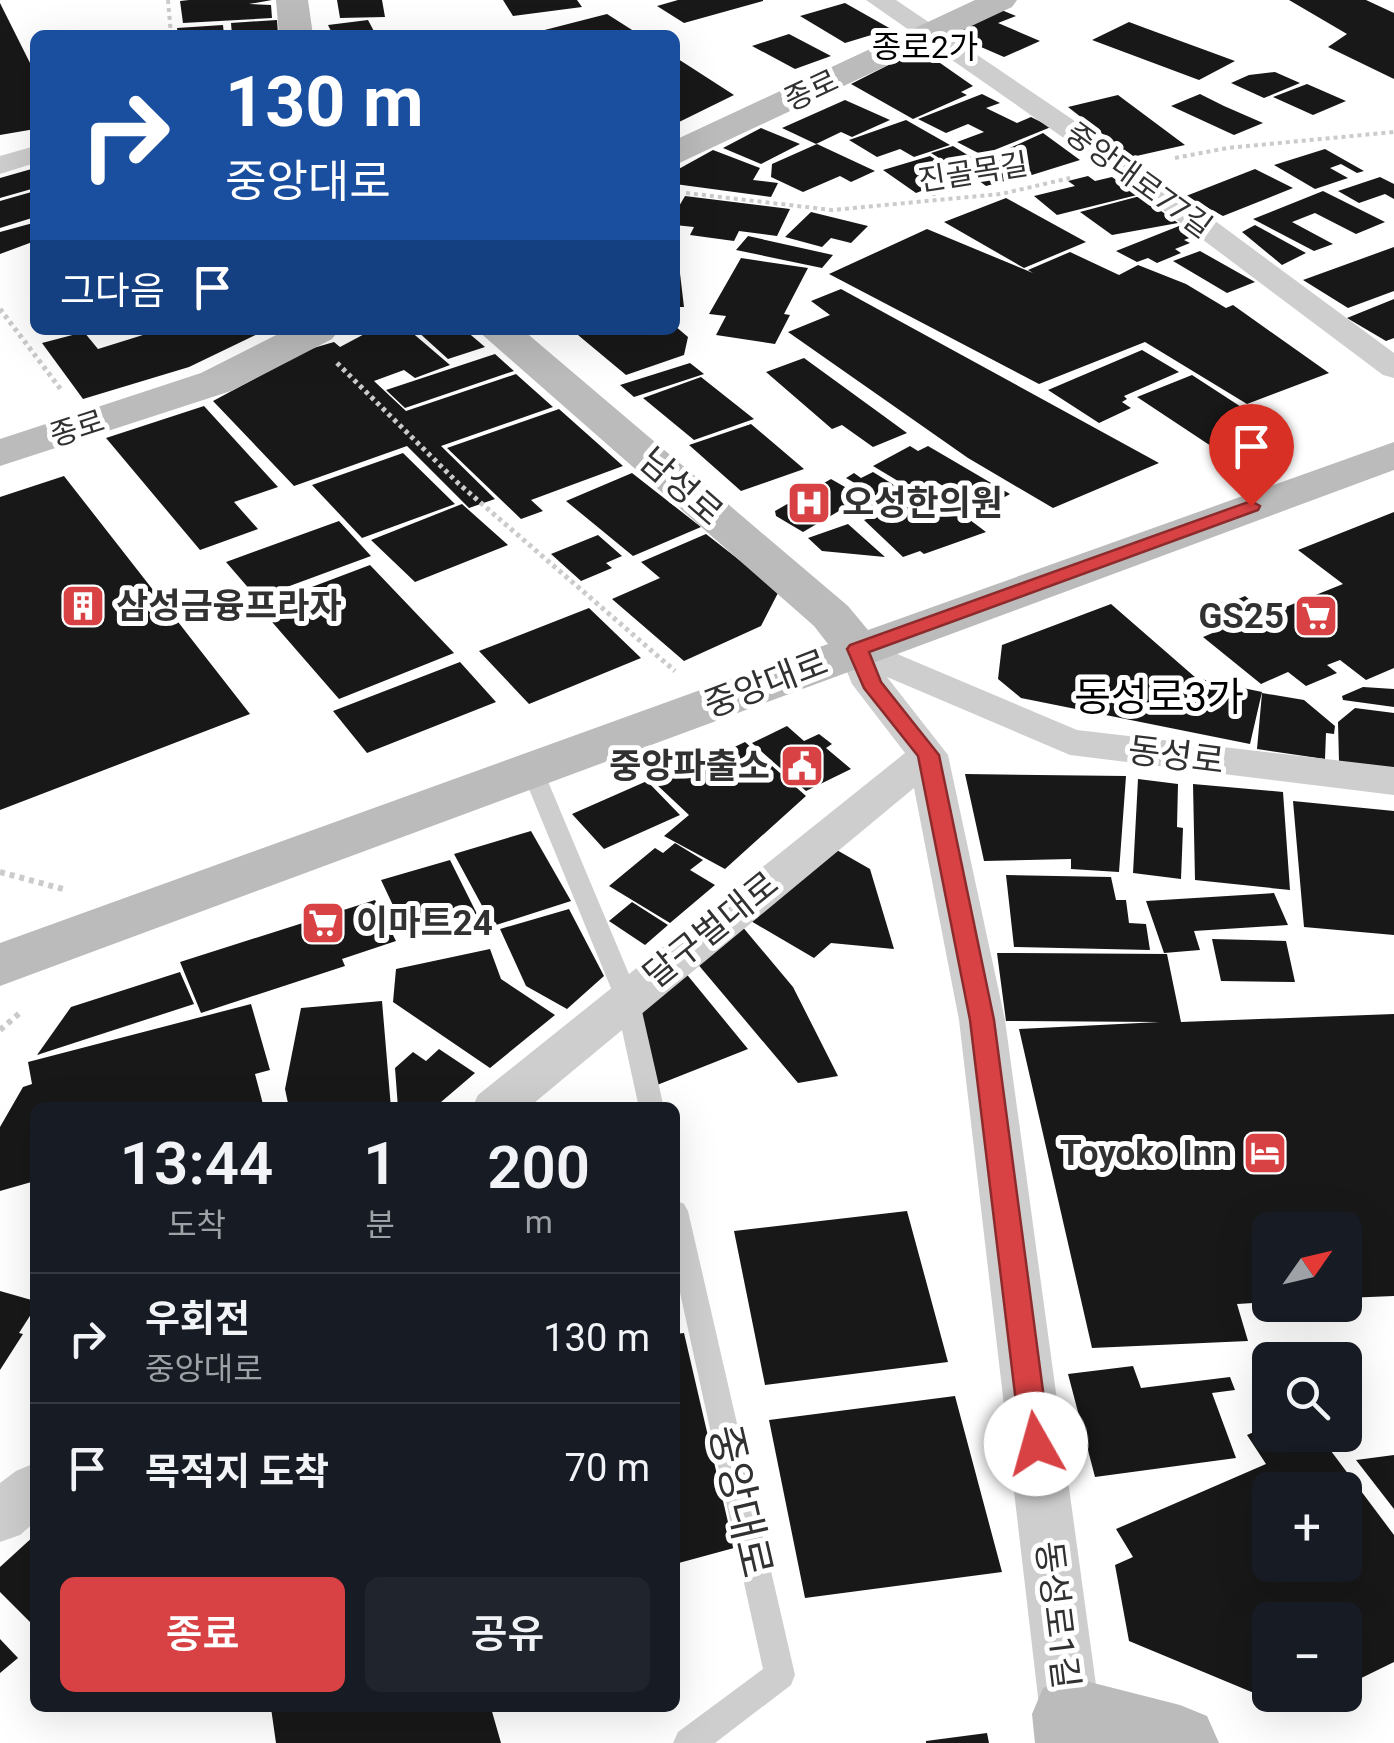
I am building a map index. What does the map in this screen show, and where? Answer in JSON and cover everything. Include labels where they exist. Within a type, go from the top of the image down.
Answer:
[{"type":"street","points":[[292,0],[295,30]]},
{"type":"street","name":"중앙대로77길","points":[[879,0],[1124,167],[1394,368]]},
{"type":"street","name":"종로","points":[[680,152],[1001,0]]},
{"type":"street","points":[[0,165],[30,156]]},
{"type":"street","name":"종로","points":[[0,453],[216,382],[308,335]]},
{"type":"street","name":"남성로","points":[[504,335],[832,616],[857,649]]},
{"type":"street","name":"중앙대로","points":[[0,965],[1394,455]]},
{"type":"street","name":"동성로1길","points":[[857,649],[871,684],[928,755],[982,1020],[1072,1728],[1180,1743]]},
{"type":"street","name":"동성로","points":[[857,649],[1070,742],[1394,782]]},
{"type":"street","name":"달구벌대로","points":[[502,1102],[928,755]]},
{"type":"street","points":[[0,935],[58,945]]},
{"type":"street","points":[[0,992],[58,945]]},
{"type":"street","points":[[0,1518],[30,1492]]},
{"type":"lane","points":[[534,772],[627,998],[651,1102]]},
{"type":"lane","name":"중앙대로","points":[[680,1232],[780,1675],[689,1743]]},
{"type":"path","points":[[168,0],[171,30]]},
{"type":"path","name":"진골목길","points":[[680,192],[832,210],[1001,194],[1226,148],[1394,132]]},
{"type":"path","points":[[0,309],[88,424]]},
{"type":"path","points":[[318,335],[325,350],[380,410],[678,673],[708,705]]},
{"type":"path","points":[[0,872],[79,894]]},
{"type":"building","points":[[272,0],[249,4],[271,5],[272,18],[183,23],[180,1]]},
{"type":"building","points":[[337,0],[382,0],[385,17],[340,18]]},
{"type":"building","points":[[503,0],[577,0],[582,7],[513,16]]},
{"type":"building","points":[[678,0],[763,1],[684,23],[657,6]]},
{"type":"building","points":[[1289,0],[1366,0],[1394,13],[1394,79],[1328,47],[1347,34]]},
{"type":"building","points":[[0,3],[30,63],[30,130],[0,135]]},
{"type":"building","points":[[845,3],[891,29],[845,43],[800,16]]},
{"type":"building","points":[[999,9],[1016,16],[998,23],[1040,41],[1004,57],[958,37],[955,27]]},
{"type":"building","points":[[607,14],[632,30],[545,30]]},
{"type":"building","points":[[277,20],[278,30],[232,30],[231,23]]},
{"type":"building","points":[[368,20],[373,30],[330,30],[328,25]]},
{"type":"building","points":[[1129,22],[1235,61],[1199,80],[1092,40]]},
{"type":"building","points":[[223,25],[224,30],[177,30]]},
{"type":"building","points":[[789,34],[831,56],[795,69],[752,46]]},
{"type":"building","points":[[920,49],[973,86],[961,92],[967,95],[913,119],[851,84]]},
{"type":"building","points":[[680,60],[734,95],[680,122]]},
{"type":"building","points":[[1275,72],[1300,83],[1264,98],[1231,83],[1249,75]]},
{"type":"building","points":[[1307,84],[1346,101],[1313,115],[1273,97]]},
{"type":"building","points":[[982,94],[1000,103],[986,108],[1017,123],[1031,117],[1051,127],[982,155],[957,142],[984,132],[968,124],[946,133],[918,119]]},
{"type":"building","points":[[1200,94],[1263,123],[1234,135],[1171,106]]},
{"type":"building","points":[[1118,95],[1185,145],[1132,157],[1068,107]]},
{"type":"building","points":[[845,100],[890,120],[852,137],[841,132],[816,144],[782,128]]},
{"type":"building","points":[[906,120],[950,145],[914,157],[900,149],[877,157],[849,140]]},
{"type":"building","points":[[761,128],[800,144],[761,164],[723,148]]},
{"type":"building","points":[[1043,133],[1080,160],[1019,179],[990,157]]},
{"type":"building","points":[[817,144],[875,171],[851,182],[840,176],[803,192],[771,177],[772,164]]},
{"type":"building","points":[[953,146],[974,159],[952,166],[931,153]]},
{"type":"building","points":[[1325,149],[1364,171],[1357,173],[1341,164],[1330,168],[1348,178],[1315,189],[1274,165]]},
{"type":"building","points":[[713,150],[760,168],[753,180],[778,183],[771,197],[680,185],[680,168]]},
{"type":"building","points":[[930,156],[972,184],[933,196],[924,190],[916,193],[883,170]]},
{"type":"building","points":[[995,167],[1012,179],[986,186],[970,174]]},
{"type":"building","points":[[30,169],[30,189],[0,198],[0,178]]},
{"type":"building","points":[[1255,169],[1293,188],[1223,216],[1186,196]]},
{"type":"building","points":[[1088,176],[1095,181],[1112,177],[1137,195],[1057,215],[1034,196],[1075,186],[1068,181]]},
{"type":"building","points":[[1380,177],[1394,184],[1394,199],[1385,194],[1359,203],[1338,191]]},
{"type":"building","points":[[1323,191],[1385,222],[1356,234],[1315,213],[1292,222],[1333,244],[1314,251],[1253,219]]},
{"type":"building","points":[[30,192],[30,219],[0,228],[0,201]]},
{"type":"building","points":[[685,196],[790,209],[777,236],[739,231],[734,241],[690,235],[694,227],[680,226],[680,204]]},
{"type":"building","points":[[1140,196],[1178,223],[1112,235],[1080,212]]},
{"type":"building","points":[[1006,198],[1086,242],[1024,268],[944,222]]},
{"type":"building","points":[[811,212],[868,226],[851,243],[831,238],[822,247],[785,237]]},
{"type":"building","points":[[30,224],[30,243],[0,254],[0,232]]},
{"type":"building","points":[[1255,225],[1306,253],[1282,265],[1242,232]]},
{"type":"building","points":[[1179,226],[1197,235],[1175,249],[1181,253],[1157,263],[1148,258],[1137,262],[1116,251]]},
{"type":"building","points":[[927,229],[1033,273],[1028,270],[1070,252],[1119,275],[1138,265],[1186,284],[1226,308],[1233,305],[1329,373],[1247,404],[1145,342],[1039,384],[829,274]]},
{"type":"building","points":[[748,236],[833,255],[822,268],[736,250]]},
{"type":"building","points":[[1394,247],[1394,291],[1348,308],[1303,280]]},
{"type":"building","points":[[1200,251],[1255,282],[1227,293],[1173,261]]},
{"type":"building","points":[[741,258],[808,268],[784,314],[790,315],[775,344],[716,335],[726,316],[709,314]]},
{"type":"building","points":[[680,273],[684,307],[680,307]]},
{"type":"building","points":[[841,289],[1159,463],[1053,508],[968,458],[788,332],[830,315],[811,301]]},
{"type":"building","points":[[1394,299],[1394,338],[1386,341],[1347,318]]},
{"type":"building","points":[[680,330],[688,337],[684,355],[626,375],[578,335],[680,335]]},
{"type":"building","points":[[86,335],[98,349],[143,335],[256,335],[189,367],[83,399],[42,343]]},
{"type":"building","points":[[363,335],[415,335],[450,365],[415,378],[404,370],[374,381],[406,411],[516,374],[553,407],[441,446],[495,499],[469,508],[407,446],[294,486],[213,401],[310,349],[334,342],[340,347]]},
{"type":"building","points":[[422,335],[471,335],[485,347],[448,359]]},
{"type":"building","points":[[1142,350],[1179,372],[1124,396],[1127,399],[1122,402],[1131,408],[1099,423],[1048,390]]},
{"type":"building","points":[[495,354],[514,371],[405,408],[386,390]]},
{"type":"building","points":[[804,358],[907,433],[873,447],[842,425],[832,429],[766,372]]},
{"type":"building","points":[[690,363],[704,374],[634,397],[620,385]]},
{"type":"building","points":[[1192,375],[1275,429],[1220,452],[1137,397]]},
{"type":"building","points":[[701,377],[754,419],[694,440],[643,398]]},
{"type":"building","points":[[204,406],[278,487],[234,502],[258,529],[200,550],[106,438]]},
{"type":"building","points":[[559,409],[623,466],[531,500],[543,511],[521,519],[447,448]]},
{"type":"building","points":[[751,424],[804,469],[741,491],[689,445]]},
{"type":"building","points":[[910,446],[918,451],[928,446],[1010,494],[994,503],[980,495],[968,501],[938,483],[918,493],[873,466]]},
{"type":"building","points":[[403,453],[455,504],[362,538],[312,485]]},
{"type":"building","points":[[873,472],[907,493],[869,513],[853,503],[872,493],[846,478],[854,473],[861,478]]},
{"type":"building","points":[[632,473],[701,527],[633,556],[566,501]]},
{"type":"building","name":"삼성금융프라자","points":[[64,476],[250,714],[0,810],[0,497]]},
{"type":"building","points":[[831,479],[859,495],[847,502],[851,504],[803,532],[776,516],[775,511]]},
{"type":"building","points":[[937,495],[986,532],[924,554],[920,551],[903,557],[864,520]]},
{"type":"building","points":[[462,504],[508,545],[415,582],[371,540]]},
{"type":"building","points":[[1394,512],[1394,668],[1366,680],[1340,660],[1327,665],[1337,673],[1306,686],[1288,672],[1261,684],[1203,637],[1246,619],[1227,604],[1245,596],[1268,614],[1343,584],[1298,550]]},
{"type":"building","points":[[339,521],[371,556],[257,598],[226,562]]},
{"type":"building","points":[[848,524],[885,557],[822,551],[808,538]]},
{"type":"building","points":[[706,534],[779,591],[761,626],[684,661],[612,599],[660,578],[641,562]]},
{"type":"building","points":[[598,535],[622,556],[606,563],[612,568],[581,581],[551,554]]},
{"type":"building","points":[[370,565],[454,653],[339,699],[259,607]]},
{"type":"building","points":[[1111,604],[1196,678],[1262,692],[1250,744],[1021,698],[998,679],[1002,645]]},
{"type":"building","points":[[589,608],[641,658],[529,704],[479,651]]},
{"type":"building","points":[[460,662],[496,702],[367,753],[333,711]]},
{"type":"building","points":[[1363,687],[1394,689],[1394,707],[1343,700],[1342,696]]},
{"type":"building","points":[[1262,693],[1304,700],[1335,726],[1334,734],[1326,733],[1325,759],[1257,749]]},
{"type":"building","points":[[1355,708],[1394,713],[1394,768],[1339,762],[1338,722]]},
{"type":"building","points":[[787,726],[804,741],[819,734],[832,744],[826,748],[851,769],[806,791],[752,743]]},
{"type":"building","points":[[745,742],[806,796],[725,869],[664,836],[689,815],[656,784]]},
{"type":"building","points":[[965,774],[1126,776],[1119,872],[1071,869],[1071,859],[984,861]]},
{"type":"building","points":[[1138,779],[1178,784],[1177,827],[1183,828],[1181,879],[1133,873]]},
{"type":"building","points":[[647,781],[680,815],[604,849],[572,814]]},
{"type":"building","points":[[1193,784],[1283,792],[1290,890],[1195,880]]},
{"type":"building","points":[[1293,801],[1394,811],[1394,935],[1304,927]]},
{"type":"building","points":[[531,831],[571,901],[493,926],[454,854]]},
{"type":"building","points":[[675,843],[703,860],[690,870],[715,885],[670,923],[609,886],[655,848],[663,853]]},
{"type":"building","points":[[828,845],[870,869],[894,949],[831,943],[814,958],[744,917]]},
{"type":"building","points":[[450,860],[477,914],[407,935],[381,880]]},
{"type":"building","points":[[1006,875],[1111,877],[1116,900],[1126,900],[1129,923],[1146,924],[1150,950],[1014,947]]},
{"type":"building","points":[[1274,893],[1288,925],[1194,931],[1200,950],[1164,953],[1146,901]]},
{"type":"building","points":[[375,900],[396,941],[342,959],[345,966],[201,1013],[180,962]]},
{"type":"building","points":[[632,902],[668,925],[645,945],[609,921]]},
{"type":"building","points":[[569,909],[604,976],[567,1009],[526,986],[500,929]]},
{"type":"building","points":[[741,925],[793,987],[838,1076],[798,1083],[696,962]]},
{"type":"building","points":[[1212,939],[1286,941],[1295,982],[1221,981]]},
{"type":"building","points":[[490,949],[501,979],[555,1015],[490,1068],[393,1002],[396,969]]},
{"type":"building","points":[[997,953],[1167,954],[1181,1022],[1394,1014],[1394,1296],[1362,1297],[1362,1212],[1252,1212],[1252,1303],[1237,1304],[1248,1341],[1092,1348],[1019,1029],[1160,1022],[1006,1021]]},
{"type":"building","points":[[684,971],[748,1049],[652,1087],[633,1011]]},
{"type":"building","points":[[180,972],[194,1004],[37,1055],[71,1007]]},
{"type":"building","points":[[382,1001],[390,1102],[288,1102],[285,1089],[301,1008]]},
{"type":"building","points":[[251,1004],[270,1070],[255,1074],[262,1102],[30,1102],[30,1182],[0,1191],[0,1127],[23,1087],[32,1084],[28,1062]]},
{"type":"building","points":[[439,1049],[475,1073],[441,1102],[398,1102],[395,1068],[413,1052],[426,1061]]},
{"type":"building","points":[[907,1211],[948,1362],[765,1385],[734,1231]]},
{"type":"building","points":[[0,1291],[30,1300],[30,1316],[0,1370]]},
{"type":"building","points":[[680,1333],[684,1333],[734,1548],[680,1563]]},
{"type":"building","points":[[1133,1366],[1141,1388],[1230,1377],[1235,1390],[1212,1393],[1236,1458],[1095,1477],[1068,1374]]},
{"type":"building","points":[[955,1396],[1002,1572],[805,1598],[769,1420]]},
{"type":"building","points":[[1258,1452],[1332,1452],[1347,1472],[1252,1472],[1252,1582],[1362,1582],[1362,1492],[1394,1535],[1394,1662],[1362,1678],[1362,1602],[1252,1602],[1252,1692],[1129,1641],[1115,1565],[1133,1557],[1116,1529],[1266,1464]]},
{"type":"building","points":[[1394,1455],[1394,1509],[1356,1460]]},
{"type":"building","points":[[30,1540],[30,1622],[0,1592],[0,1567]]},
{"type":"building","points":[[0,1639],[18,1658],[0,1673]]},
{"type":"building","points":[[272,1712],[492,1712],[501,1743],[276,1743]]},
{"type":"building","points":[[987,1733],[989,1743],[926,1743],[926,1741]]},
{"type":"place","name":"오성한의원","points":[[809,503]]},
{"type":"place","name":"삼성금융프라자","points":[[83,606]]},
{"type":"place","name":"GS25","points":[[1316,616]]},
{"type":"place","name":"중앙파출소","points":[[802,766]]},
{"type":"place","name":"이마트24","points":[[323,923]]},
{"type":"place","name":"Toyoko Inn","points":[[1265,1153]]},
{"type":"district","name":"종로2가","points":[[925,47]]},
{"type":"district","name":"동성로3가","points":[[1159,697]]},
{"type":"route","points":[[1036,1444],[982,1020],[928,755],[871,684],[857,649],[1251,506]]}]
